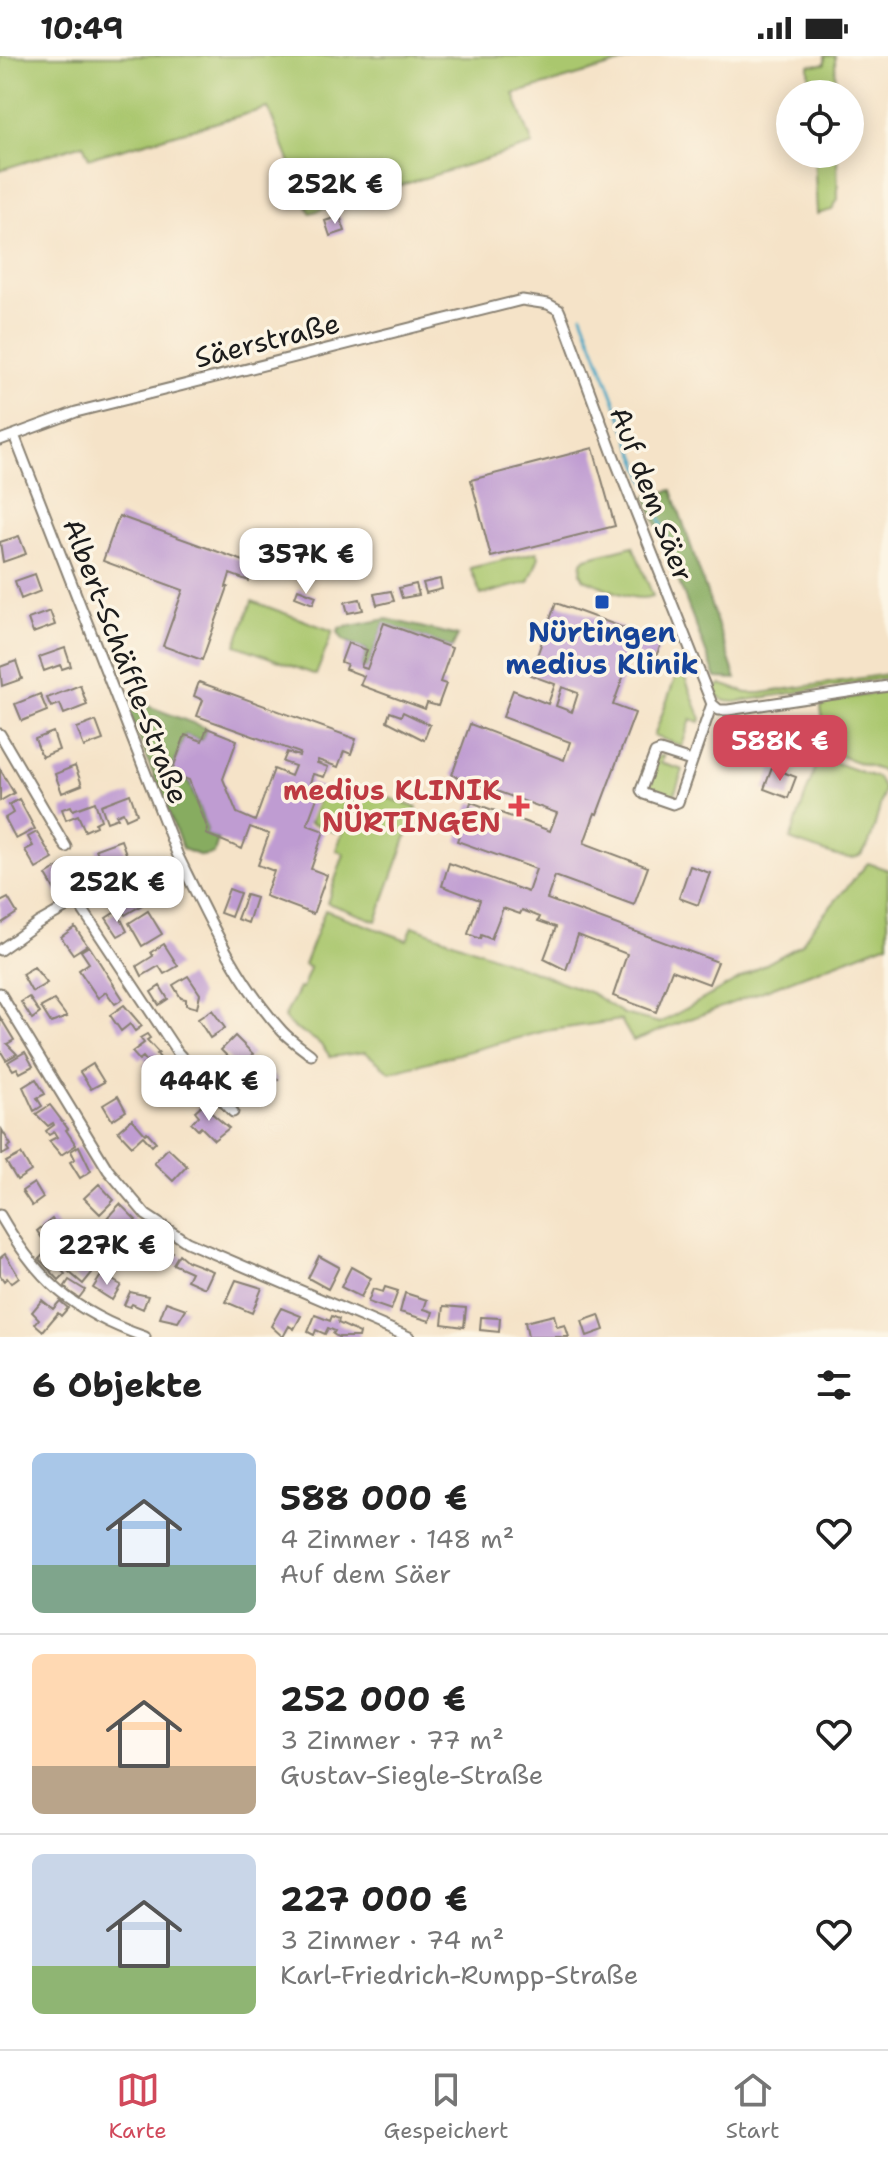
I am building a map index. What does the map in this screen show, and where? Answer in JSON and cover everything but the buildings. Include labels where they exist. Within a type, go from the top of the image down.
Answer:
[{"type":"street","name":"Säerstraße","points":[[0,440],[76,412],[373,336],[522,300],[548,304]]},
{"type":"street","name":"Auf dem Säer","points":[[548,304],[559,310],[564,322],[712,704]]},
{"type":"street","name":"Albert-Schäffle-Straße","points":[[14,435],[178,856],[207,915],[253,994],[282,1031],[311,1055]]},
{"type":"street","points":[[691,761],[660,751],[655,753],[641,790],[644,794],[673,804],[678,802],[712,704],[719,710],[728,710],[888,686]]},
{"type":"street","points":[[0,734],[66,847]]},
{"type":"street","points":[[0,950],[77,901],[178,1053],[233,1112]]},
{"type":"street","points":[[0,993],[108,1170],[146,1215],[187,1242],[409,1337]]},
{"type":"street","points":[[0,1215],[39,1273],[64,1296],[92,1316],[145,1337]]},
{"type":"green space","points":[[0,56],[645,56],[514,94],[533,145],[310,213],[268,108],[89,158],[83,144],[0,170]]},
{"type":"green space","points":[[825,56],[835,56],[836,80],[810,80],[809,65],[825,64]]},
{"type":"green space","points":[[815,168],[837,168],[838,199],[832,210],[817,214]]},
{"type":"green space","points":[[672,490],[736,679],[716,678],[646,497]]},
{"type":"green space","points":[[633,546],[653,596],[628,596],[584,579],[582,562],[586,558]]},
{"type":"green space","points":[[537,552],[539,557],[529,582],[481,595],[470,568]]},
{"type":"green space","points":[[252,601],[333,631],[316,675],[236,645]]},
{"type":"green space","points":[[387,619],[458,636],[452,648],[384,624],[367,669],[361,667],[367,650],[343,640],[339,628]]},
{"type":"green space","points":[[680,665],[701,719],[700,722],[691,719],[682,746],[654,736]]},
{"type":"green space","points":[[888,674],[888,678],[735,702],[725,701],[715,694],[715,688],[721,684],[747,693],[761,693]]},
{"type":"green space","points":[[888,691],[888,773],[835,754],[825,732],[821,708],[825,702]]},
{"type":"green space","points":[[124,701],[135,701],[206,728],[202,741],[185,735],[171,774],[188,780],[208,830],[206,834],[218,839],[214,854],[201,856],[183,849]]},
{"type":"green space","points":[[664,755],[661,763],[683,770],[674,795],[667,798],[649,791],[646,784],[657,757]]},
{"type":"green space","points":[[819,757],[878,778],[884,790],[872,836],[859,856],[835,856],[790,840]]},
{"type":"green space","points":[[359,787],[417,808],[376,921],[327,903],[344,854],[336,850]]},
{"type":"green space","points":[[322,792],[346,801],[335,832],[310,823]]},
{"type":"green space","points":[[868,863],[888,870],[888,943],[633,1041],[621,1020],[545,1031],[390,1072],[365,1052],[330,1057],[319,1043],[295,1029],[284,1018],[299,988],[302,989],[310,968],[304,965],[325,910],[407,940],[413,926],[591,993],[624,1014],[660,1023],[802,944],[810,930]]},
{"type":"waterway","points":[[582,315],[647,485]]},
{"type":"waterway","points":[[653,500],[676,562]]},
{"type":"place","name":"Nürtingen medius Klinik","points":[[602,602]]},
{"type":"place","name":"medius KLINIK NÜRTINGEN","points":[[519,806]]}]
